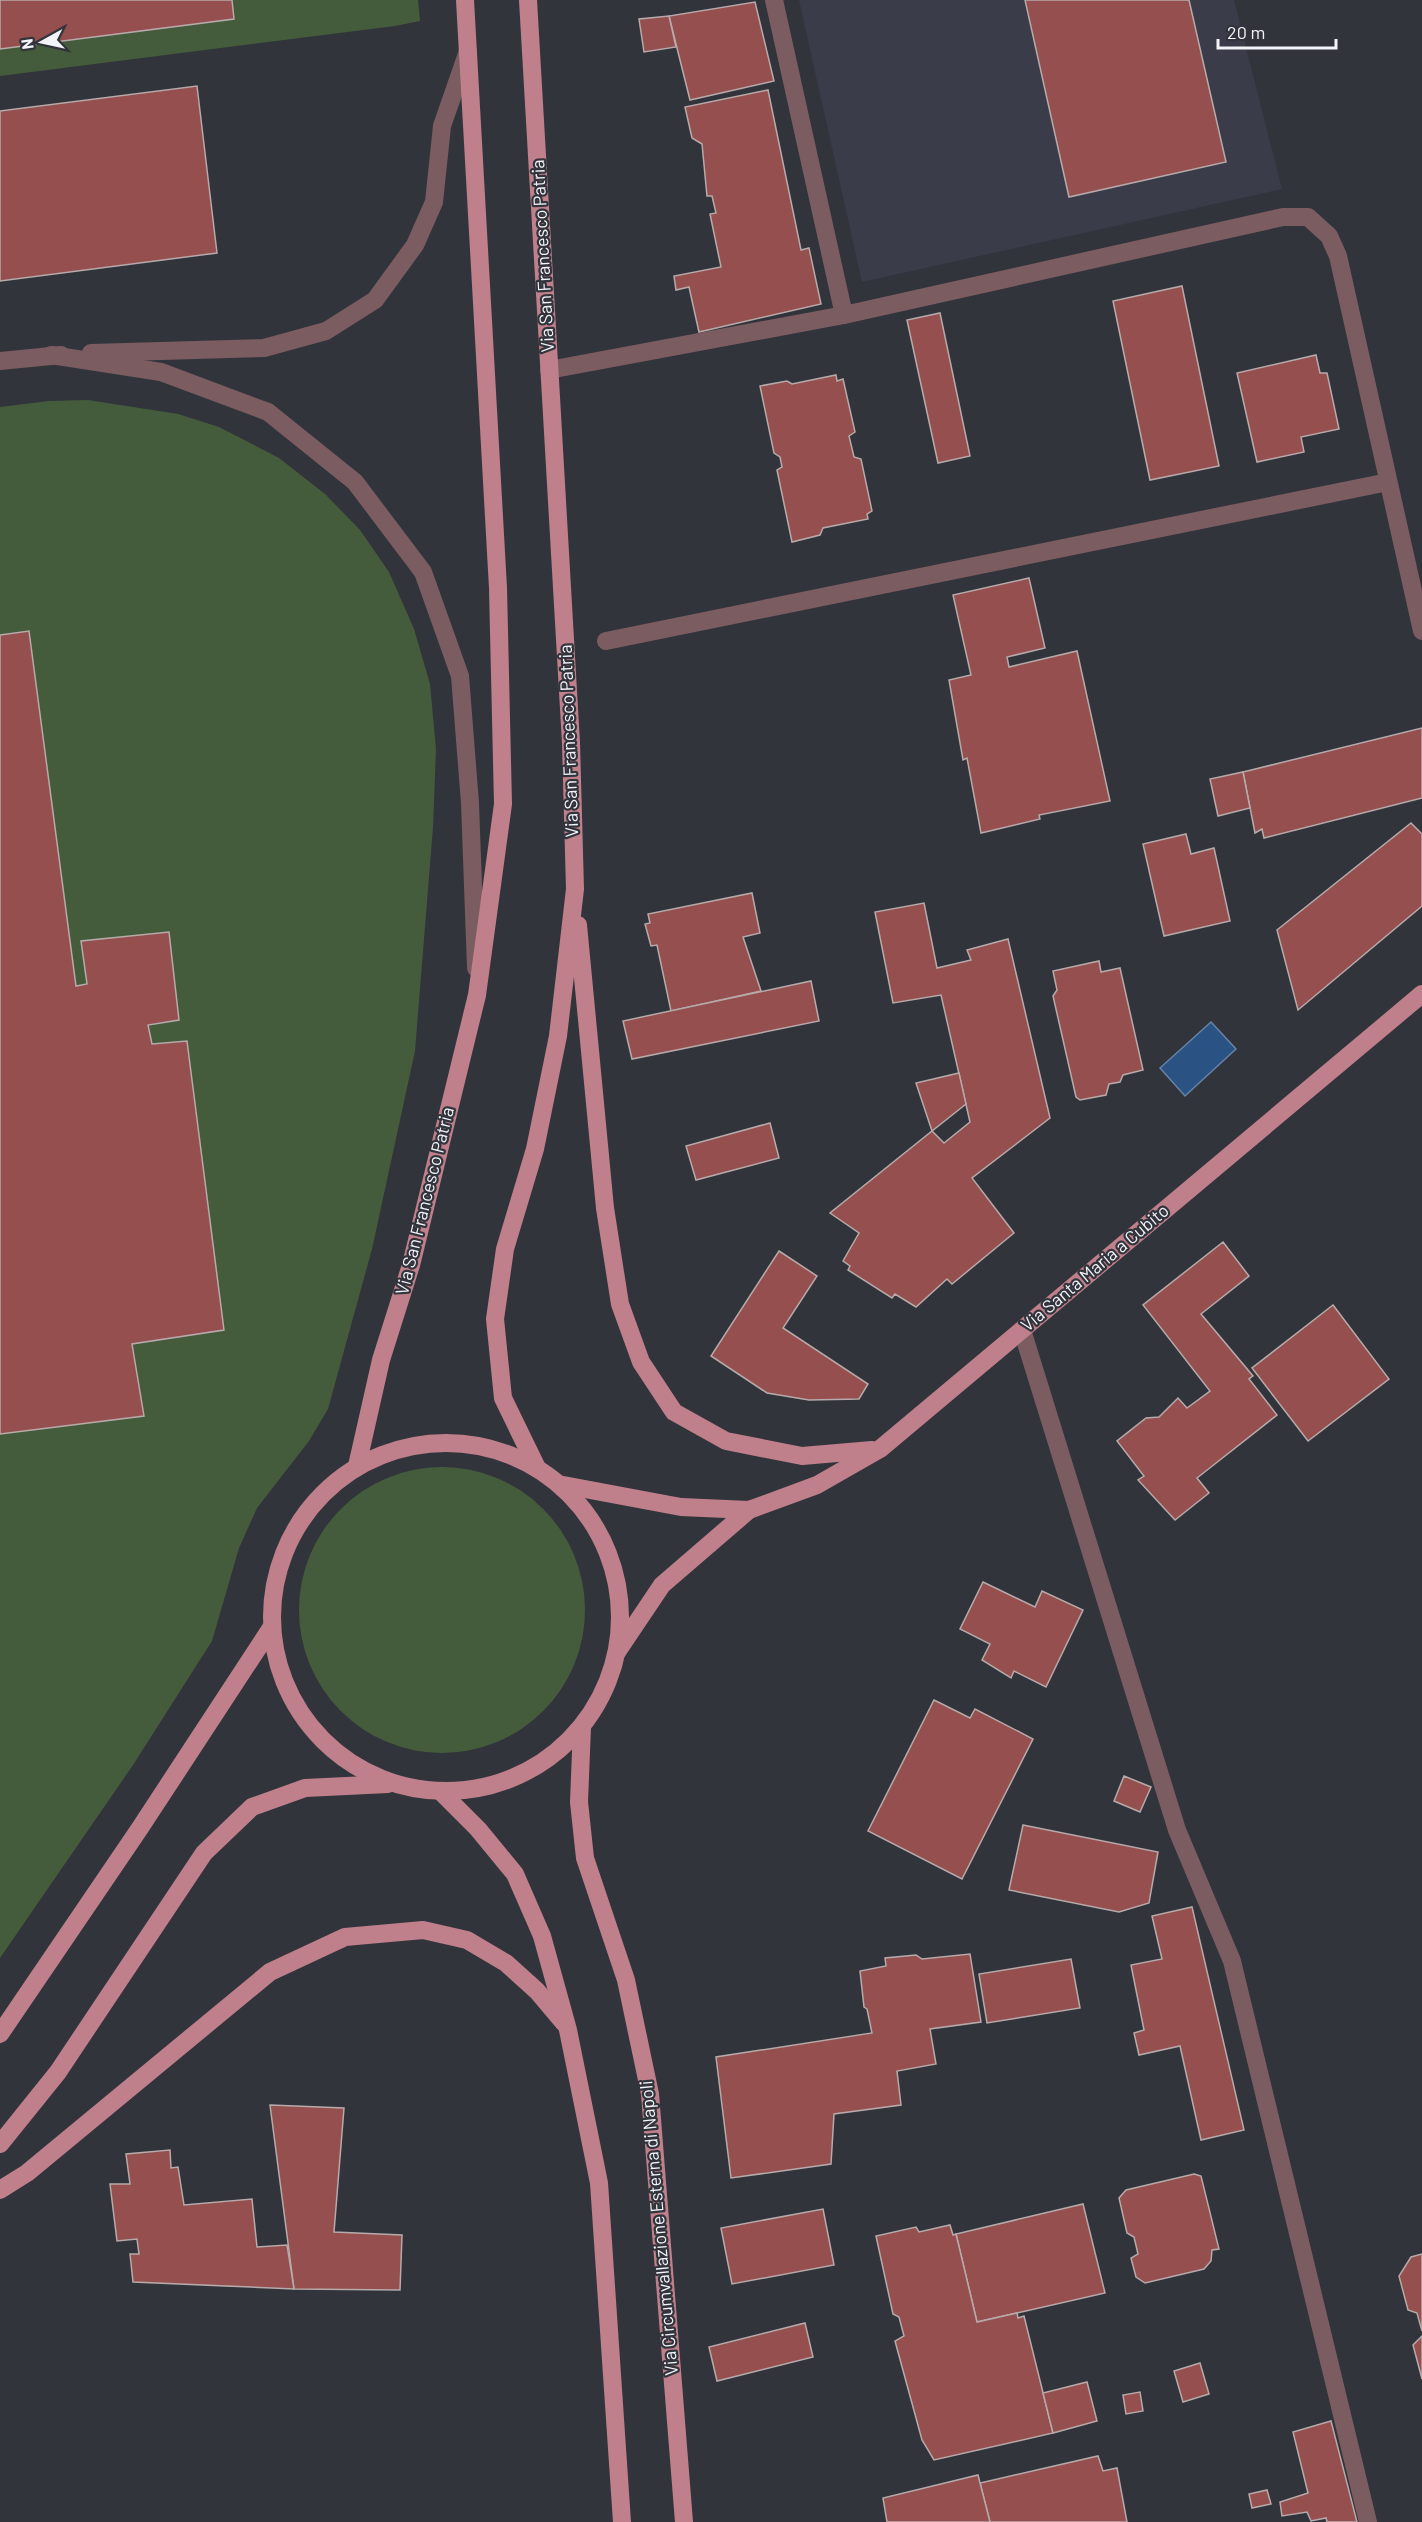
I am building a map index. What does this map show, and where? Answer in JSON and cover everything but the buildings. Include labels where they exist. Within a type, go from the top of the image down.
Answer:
[{"type":"main road","name":"Via San Francesco Patria","points":[[357,1466],[381,1360],[411,1265],[477,995],[503,804],[498,588],[465,0]]},
{"type":"main road","name":"Via San Francesco Patria","points":[[528,0],[571,743],[574,889],[558,1036],[536,1149],[505,1249],[495,1319],[503,1398],[537,1468]]},
{"type":"main road","points":[[574,889],[605,1208],[620,1304],[641,1362],[674,1412],[726,1442],[802,1456],[880,1449]]},
{"type":"main road","name":"Via Santa Maria a Cubito","points":[[616,1654],[662,1585],[748,1510],[817,1485],[880,1449],[1422,994]]},
{"type":"main road","points":[[0,2144],[58,2072],[204,1853],[252,1807],[304,1788],[391,1784],[442,1792],[494,1786],[543,1763],[582,1727],[604,1692],[616,1654],[620,1600],[606,1548],[578,1503],[537,1468],[494,1449],[447,1442],[401,1448],[357,1466],[320,1496],[292,1535],[275,1580],[272,1628],[282,1679],[308,1724],[344,1760],[391,1784]]},
{"type":"main road","name":"Via Santa Maria a Cubito","points":[[555,1484],[681,1507],[748,1510]]},
{"type":"main road","points":[[0,2034],[121,1857],[272,1628]]},
{"type":"main road","name":"Via Circumvallazione Esterna di Napoli","points":[[582,1727],[579,1802],[585,1858],[626,1980],[650,2094],[684,2522]]},
{"type":"main road","points":[[442,1792],[478,1829],[516,1874],[542,1936],[568,2030],[599,2183],[622,2522]]},
{"type":"main road","points":[[0,2190],[27,2173],[270,1972],[345,1937],[423,1930],[467,1940],[506,1963],[537,1991],[568,2030]]},
{"type":"street","points":[[774,0],[844,315]]},
{"type":"street","points":[[0,361],[51,355],[264,348],[326,331],[375,300],[415,245],[434,202],[442,126],[468,51]]},
{"type":"street","points":[[549,370],[844,315],[1234,227],[1282,218],[1308,217],[1329,236],[1338,256],[1422,631]]},
{"type":"street","points":[[51,355],[161,372],[268,412],[355,482],[423,572],[460,676],[470,803],[477,995]]},
{"type":"street","points":[[606,641],[1388,482]]},
{"type":"street","points":[[1022,1330],[1177,1830],[1232,1961],[1368,2522]]},
{"type":"shaded area","points":[[799,0],[1234,0],[1282,189],[862,282]]},
{"type":"green space","points":[[0,0],[418,0],[420,21],[0,76]]},
{"type":"green space","points":[[88,400],[178,414],[219,427],[279,458],[325,494],[360,530],[389,572],[414,629],[430,684],[436,749],[433,827],[415,1051],[372,1249],[328,1409],[309,1441],[257,1508],[239,1548],[212,1641],[133,1765],[0,1958],[0,407],[49,401]]},
{"type":"green space","points":[[428,1467],[456,1467],[484,1473],[510,1484],[533,1499],[553,1519],[568,1542],[579,1568],[585,1596],[583,1638],[568,1678],[553,1701],[533,1721],[510,1736],[484,1747],[456,1753],[428,1753],[400,1747],[374,1736],[351,1721],[331,1701],[316,1678],[305,1652],[299,1624],[299,1596],[305,1568],[316,1542],[331,1519],[351,1499],[374,1484],[400,1473]]},
{"type":"water","points":[[1211,1022],[1236,1049],[1185,1096],[1160,1068]]}]
